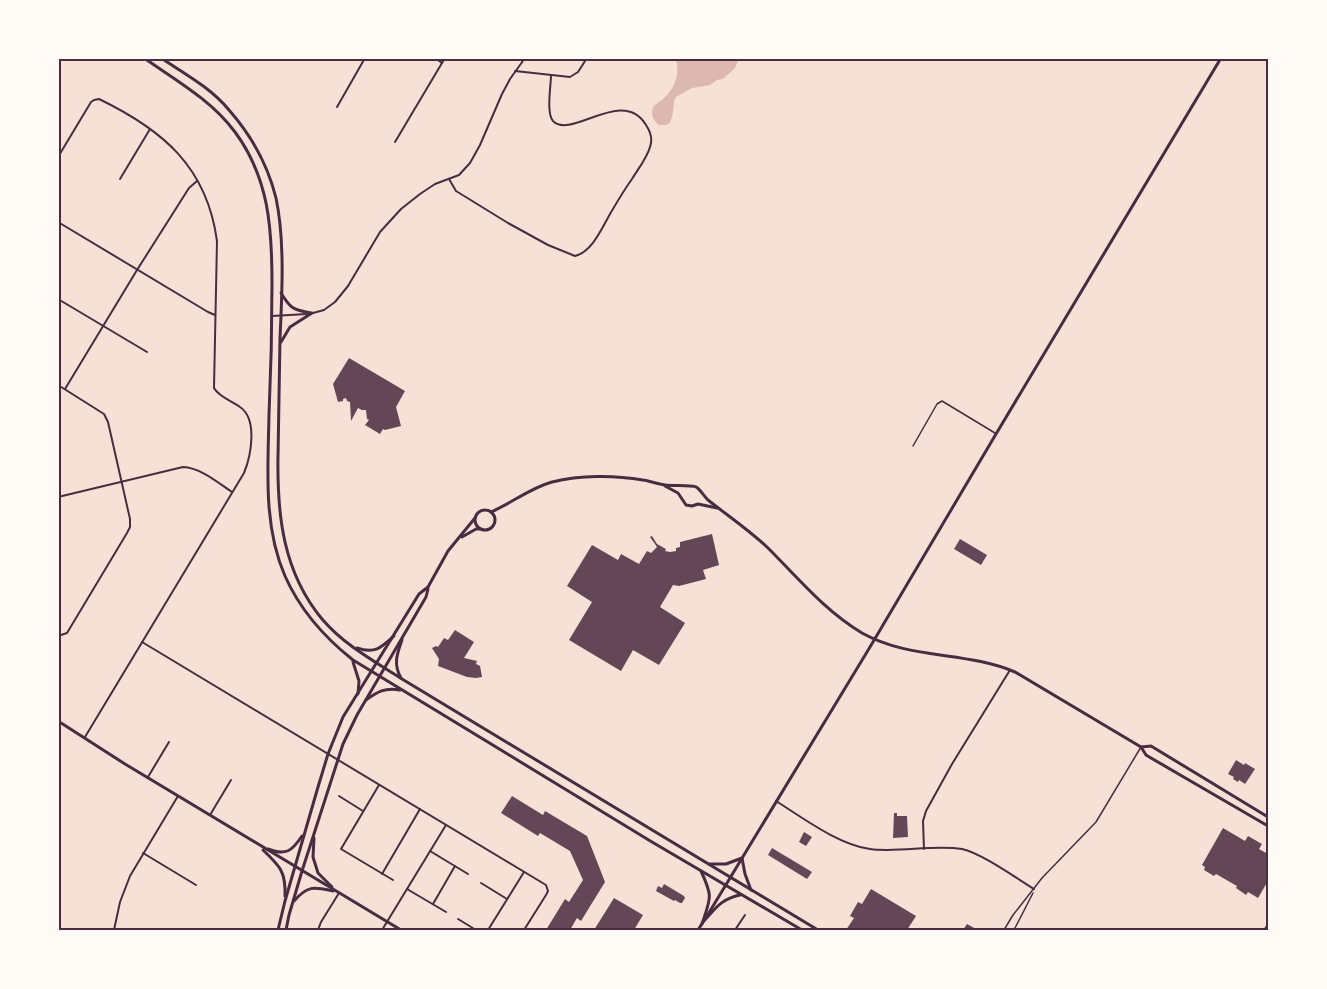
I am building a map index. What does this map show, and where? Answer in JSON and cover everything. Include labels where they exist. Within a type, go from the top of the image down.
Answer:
[{"type":"street","points":[[144,58],[192,89],[235,132],[252,159],[266,199],[271,226],[270,520],[276,549],[285,575],[304,610],[321,631],[353,660],[802,930]]},
{"type":"street","points":[[337,107],[365,58]]},
{"type":"street","points":[[435,58],[442,63]]},
{"type":"street","points":[[395,142],[445,58]]},
{"type":"street","points":[[272,316],[312,313],[335,302],[348,286],[380,232],[401,209],[435,184],[459,175],[470,164],[502,94],[525,58]]},
{"type":"street","points":[[515,71],[570,76],[578,72],[587,58]]},
{"type":"street","points":[[698,930],[875,639],[1221,58]]},
{"type":"street","points":[[161,59],[195,80],[229,109],[255,146],[264,164],[275,197],[281,234],[278,498],[280,523],[290,563],[307,598],[322,618],[353,647],[376,663],[818,930]]},
{"type":"street","points":[[448,179],[456,190],[548,246],[576,256],[586,251],[642,162],[650,147],[651,138],[645,122],[632,111],[627,110],[612,111],[569,124],[555,123],[549,111],[551,75]]},
{"type":"street","points":[[58,157],[91,102],[99,99],[150,129],[174,149],[190,168],[211,211],[218,252],[214,388],[218,394],[243,408],[251,424],[246,467],[84,737]]},
{"type":"street","points":[[120,179],[150,129]]},
{"type":"street","points":[[65,389],[189,188],[197,181]]},
{"type":"street","points":[[58,222],[215,315]]},
{"type":"street","points":[[281,292],[293,309],[312,313]]},
{"type":"street","points":[[58,299],[147,352]]},
{"type":"street","points":[[280,344],[290,327],[312,313]]},
{"type":"street","points":[[58,385],[104,414],[108,422],[130,519],[129,530],[67,633],[58,636]]},
{"type":"street","points":[[58,497],[183,467],[201,472],[232,492]]},
{"type":"street","points":[[286,930],[302,871],[343,744],[426,597],[428,587],[448,551],[479,512],[491,512],[527,492],[552,482],[587,477],[642,480],[663,485],[696,487],[718,508],[747,529],[829,610],[849,624],[875,639],[905,650],[995,664],[1025,677],[1141,747],[1146,755],[1269,826]]},
{"type":"street","points":[[663,485],[678,493],[684,503],[689,506],[698,504],[718,508]]},
{"type":"street","points":[[681,499],[681,492],[686,487]]},
{"type":"street","points":[[698,504],[701,494]]},
{"type":"street","points":[[458,539],[476,529],[487,530],[493,527],[495,518],[503,507]]},
{"type":"street","points":[[491,512],[495,518]]},
{"type":"street","points":[[475,518],[476,525],[480,529]]},
{"type":"street","points":[[278,930],[328,754],[343,717],[419,594],[428,587]]},
{"type":"street","points":[[353,647],[367,651],[378,649],[394,636]]},
{"type":"street","points":[[402,640],[396,655],[396,666],[402,679]]},
{"type":"street","points":[[142,642],[546,885],[548,891],[524,930]]},
{"type":"street","points":[[353,660],[359,681],[358,694]]},
{"type":"street","points":[[924,849],[923,821],[926,811],[1010,670]]},
{"type":"street","points":[[366,700],[382,690],[404,691]]},
{"type":"street","points":[[58,721],[401,930]]},
{"type":"street","points":[[148,777],[169,742]]},
{"type":"street","points":[[1141,747],[1151,746],[1269,817]]},
{"type":"street","points":[[210,815],[231,780]]},
{"type":"street","points":[[379,785],[340,849],[393,880]]},
{"type":"street","points":[[114,930],[126,883],[178,796]]},
{"type":"street","points":[[339,796],[363,811]]},
{"type":"street","points":[[776,801],[852,844],[871,849],[964,849],[1034,889]]},
{"type":"street","points":[[382,874],[420,809]]},
{"type":"street","points":[[382,930],[446,825]]},
{"type":"street","points":[[257,844],[272,851],[285,852],[295,846],[305,832]]},
{"type":"street","points":[[314,833],[313,857],[318,873],[338,893]]},
{"type":"street","points":[[257,844],[279,867],[285,881],[285,901]]},
{"type":"street","points":[[430,851],[468,874]]},
{"type":"street","points":[[143,853],[196,885]]},
{"type":"street","points":[[707,864],[726,864],[742,858]]},
{"type":"street","points":[[742,858],[751,891]]},
{"type":"street","points":[[433,904],[455,866]]},
{"type":"street","points":[[700,870],[710,892],[702,924]]},
{"type":"street","points":[[488,930],[524,872]]},
{"type":"street","points":[[481,883],[507,899]]},
{"type":"street","points":[[293,902],[303,891],[314,887],[338,893]]},
{"type":"street","points":[[407,889],[446,912]]},
{"type":"street","points":[[318,930],[338,893]]},
{"type":"street","points":[[702,924],[720,903],[729,897],[741,894]]},
{"type":"street","points":[[735,930],[745,915]]},
{"type":"street","points":[[458,919],[476,930]]},
{"type":"street","points":[[1265,930],[1269,925]]},
{"type":"lane","points":[[913,446],[940,401],[996,434]]},
{"type":"lane","points":[[1004,930],[1042,878],[1096,822],[1141,747]]},
{"type":"lane","points":[[1014,930],[1034,889]]},
{"type":"shaded area","points":[[676,59],[739,59],[735,68],[723,79],[710,85],[692,88],[676,97],[670,123],[659,125],[653,118],[652,111],[673,86],[677,76]]},
{"type":"building","points":[[349,358],[405,391],[396,407],[401,426],[383,429],[380,434],[365,425],[369,420],[366,410],[358,408],[351,421],[350,402],[346,398],[338,402],[333,384]]},
{"type":"building","points":[[712,534],[719,565],[703,570],[706,579],[679,586],[673,585],[660,607],[685,623],[659,665],[633,650],[621,671],[569,640],[592,602],[567,586],[592,545],[618,560],[621,554],[639,564],[647,551],[651,553],[657,547],[650,537],[652,536],[657,544],[670,552],[680,547],[680,542]]},
{"type":"building","points":[[960,539],[987,555],[981,565],[954,549]]},
{"type":"building","points":[[455,630],[474,642],[464,658],[477,661],[476,664],[480,666],[482,677],[467,677],[438,666],[439,659],[432,648],[438,647],[444,638],[448,640]]},
{"type":"building","points":[[1236,760],[1255,769],[1245,784],[1239,780],[1238,782],[1228,774]]},
{"type":"building","points":[[512,796],[543,815],[545,811],[587,836],[605,882],[581,921],[577,918],[570,930],[546,930],[565,899],[569,902],[583,880],[570,851],[540,833],[538,836],[501,813]]},
{"type":"building","points":[[894,813],[897,813],[897,816],[907,816],[908,837],[893,838]]},
{"type":"building","points":[[1223,828],[1245,841],[1248,836],[1262,844],[1259,849],[1268,854],[1268,881],[1258,898],[1248,892],[1246,895],[1236,888],[1237,886],[1204,870],[1205,867],[1202,865]]},
{"type":"building","points":[[804,832],[812,837],[806,846],[799,842]]},
{"type":"building","points":[[772,848],[812,872],[807,879],[768,855]]},
{"type":"building","points":[[664,884],[684,896],[682,903],[656,891],[658,886],[662,888]]},
{"type":"building","points":[[871,889],[916,916],[907,930],[846,930],[854,918],[850,916],[858,902],[862,904]]},
{"type":"building","points":[[614,898],[643,915],[634,930],[594,930]]},
{"type":"building","points":[[967,924],[978,930],[963,930]]}]
